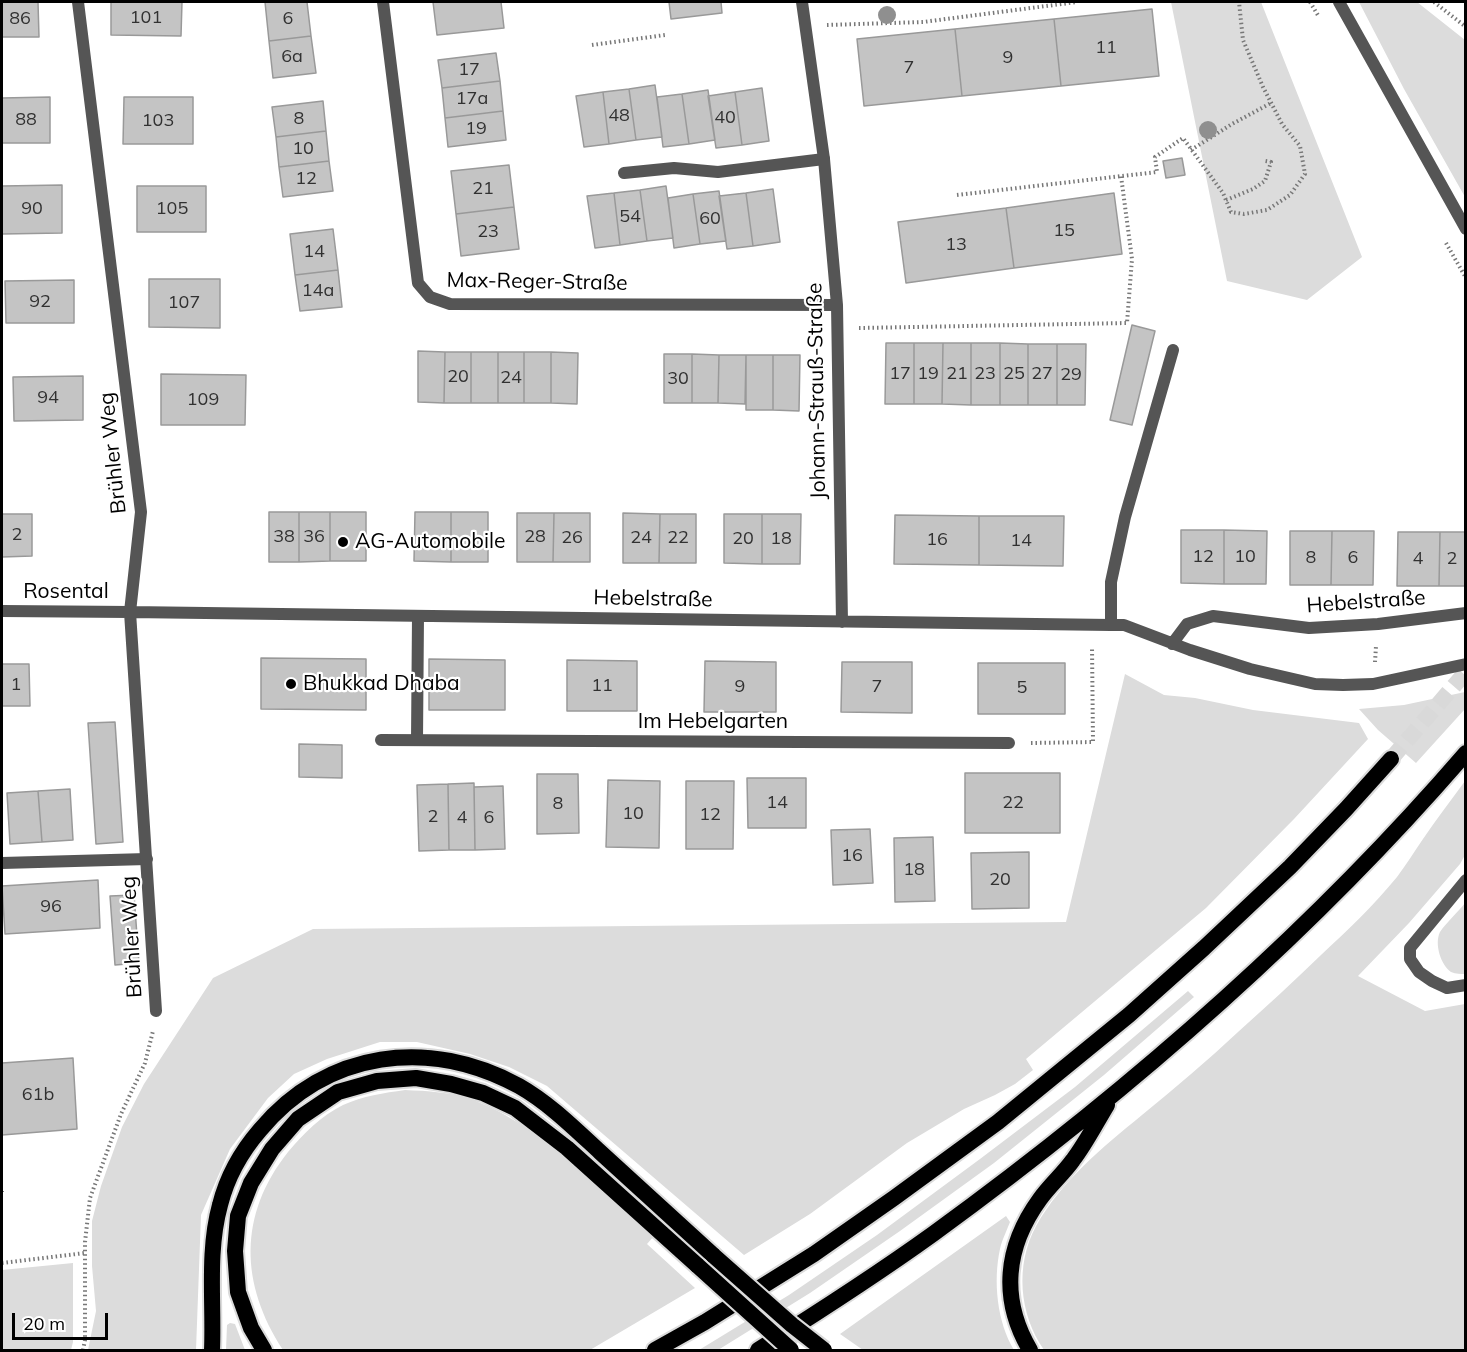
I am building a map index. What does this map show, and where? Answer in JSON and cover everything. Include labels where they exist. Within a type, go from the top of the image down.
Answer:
[{"type":"highway","points":[[758,1350],[839,1299],[932,1234],[1041,1153],[1114,1094],[1227,998],[1286,943],[1425,800],[1466,753]]},
{"type":"highway","points":[[655,1350],[705,1322],[814,1254],[998,1122],[1129,1015],[1204,948],[1290,867],[1391,759]]},
{"type":"highway","points":[[212,1350],[215,1232],[219,1206],[238,1159],[273,1115],[293,1097],[314,1083],[336,1072],[358,1065],[382,1060],[424,1058],[481,1068],[521,1088],[547,1105],[792,1325],[824,1350]]},
{"type":"highway","points":[[264,1350],[251,1328],[238,1292],[235,1251],[238,1215],[251,1183],[272,1149],[298,1119],[338,1092],[376,1081],[416,1078],[483,1093],[515,1108],[567,1148],[791,1350]]},
{"type":"highway","points":[[1030,1350],[1016,1322],[1011,1300],[1010,1276],[1017,1239],[1039,1200],[1073,1160],[1114,1094]]},
{"type":"street","name":"Brühler Weg","points":[[78,2],[141,512],[130,612],[156,1011]]},
{"type":"street","name":"Max-Reger-Straße","points":[[383,2],[418,283],[430,297],[450,304],[837,305]]},
{"type":"street","name":"Johann-Strauß-Straße","points":[[802,2],[824,159],[837,305],[842,621]]},
{"type":"street","points":[[1339,2],[1466,229]]},
{"type":"street","points":[[624,172],[674,168],[718,172],[824,159]]},
{"type":"street","points":[[1111,625],[1111,582],[1125,517],[1173,350]]},
{"type":"street","name":"Rosental","points":[[2,611],[130,612]]},
{"type":"street","name":"Hebelstraße","points":[[130,612],[1124,625],[1172,644],[1250,669],[1315,684],[1373,684],[1466,664]]},
{"type":"street","name":"Hebelstraße","points":[[1172,644],[1187,624],[1214,616],[1309,628],[1378,624],[1466,613]]},
{"type":"street","points":[[417,740],[418,616]]},
{"type":"street","name":"Im Hebelgarten","points":[[381,740],[1009,743]]},
{"type":"street","points":[[2,863],[147,859]]},
{"type":"street","points":[[1466,880],[1410,948],[1410,959],[1419,972],[1447,988],[1466,985]]},
{"type":"path","points":[[804,26],[923,22],[1077,2]]},
{"type":"path","points":[[957,195],[1157,172],[1155,158],[1183,138],[1223,193],[1231,212],[1244,214],[1266,210],[1290,195],[1305,174],[1300,146],[1282,124],[1243,40],[1239,2]]},
{"type":"path","points":[[1434,2],[1466,27]]},
{"type":"path","points":[[592,45],[665,35]]},
{"type":"path","points":[[1191,150],[1271,103]]},
{"type":"path","points":[[1226,200],[1253,189],[1265,181],[1271,162],[1265,161]]},
{"type":"path","points":[[837,328],[1127,323],[1132,259],[1121,176]]},
{"type":"path","points":[[1373,684],[1378,624]]},
{"type":"path","points":[[1009,743],[1093,742],[1092,625]]},
{"type":"path","points":[[83,1350],[85,1253],[90,1198],[121,1114],[145,1063],[156,1011]]},
{"type":"path","points":[[2,1263],[85,1253]]},
{"type":"shaded area","points":[[1171,2],[1261,2],[1362,257],[1307,300],[1227,281]]},
{"type":"shaded area","points":[[1359,2],[1417,2],[1465,40],[1465,197],[1404,89]]},
{"type":"shaded area","points":[[1125,674],[1164,695],[1195,698],[1253,710],[1359,723],[1368,739],[1294,819],[1206,908],[1026,1059],[1033,1070],[1015,1084],[964,1109],[907,1143],[810,1214],[744,1255],[547,1086],[509,1067],[470,1054],[417,1042],[380,1042],[327,1059],[294,1074],[268,1098],[230,1149],[201,1215],[196,1350],[88,1350],[96,1311],[92,1266],[92,1221],[101,1186],[122,1127],[144,1084],[213,978],[313,929],[1066,922]]},
{"type":"shaded area","points":[[1465,692],[1465,709],[1416,763],[1378,730],[1359,709],[1404,705]]},
{"type":"shaded area","points":[[1465,781],[1465,855],[1460,864],[1409,923],[1358,976],[1425,1011],[1465,1004],[1465,1350],[1044,1350],[1029,1321],[1023,1289],[1023,1273],[1029,1241],[1046,1209],[1070,1179],[1098,1152],[1215,1053],[1360,917],[1397,877]]},
{"type":"shaded area","points":[[1465,903],[1465,974],[1460,974],[1451,972],[1444,964],[1438,937],[1445,925]]},
{"type":"shaded area","points":[[1188,991],[1194,997],[1104,1075],[994,1163],[810,1293],[718,1350],[699,1350],[789,1295],[877,1235],[1075,1087]]},
{"type":"shaded area","points":[[405,1090],[439,1092],[465,1097],[520,1124],[562,1156],[654,1236],[647,1244],[695,1288],[590,1350],[283,1350],[269,1325],[259,1300],[253,1275],[251,1250],[253,1225],[260,1200],[288,1152],[320,1120],[335,1109],[351,1102],[374,1095]]},
{"type":"shaded area","points":[[1006,1216],[1010,1222],[1000,1249],[997,1288],[1000,1314],[1014,1350],[863,1350],[840,1334]]},
{"type":"shaded area","points":[[73,1263],[73,1342],[71,1350],[2,1350],[2,1270]]},
{"type":"shaded area","points":[[235,1324],[245,1350],[226,1350],[227,1325]]},
{"type":"building","points":[[2,2],[38,2],[39,37],[2,37]]},
{"type":"building","points":[[111,2],[182,2],[181,36],[111,35]]},
{"type":"building","points":[[265,2],[307,2],[311,36],[269,41]]},
{"type":"building","points":[[433,2],[501,2],[504,28],[437,35]]},
{"type":"building","points":[[669,2],[721,2],[722,13],[671,19]]},
{"type":"building","points":[[1152,9],[1159,76],[1061,86],[1054,19]]},
{"type":"building","points":[[1054,19],[1061,86],[962,96],[955,29]]},
{"type":"building","points":[[955,29],[962,96],[864,106],[857,39]]},
{"type":"building","points":[[311,36],[316,73],[273,78],[269,41]]},
{"type":"building","points":[[496,53],[500,81],[442,88],[438,60]]},
{"type":"building","points":[[500,81],[503,111],[445,118],[442,88]]},
{"type":"building","points":[[655,85],[662,137],[636,140],[629,89]]},
{"type":"building","points":[[762,88],[769,141],[742,145],[735,92]]},
{"type":"building","points":[[629,89],[636,140],[609,144],[603,92]]},
{"type":"building","points":[[708,90],[715,140],[689,144],[682,94]]},
{"type":"building","points":[[603,92],[609,144],[584,147],[576,96]]},
{"type":"building","points":[[735,92],[742,145],[716,148],[708,96]]},
{"type":"building","points":[[682,94],[689,144],[663,147],[657,97]]},
{"type":"building","points":[[50,97],[50,143],[2,143],[2,98]]},
{"type":"building","points":[[124,97],[193,97],[193,144],[123,144]]},
{"type":"building","points":[[323,101],[326,131],[276,137],[272,107]]},
{"type":"building","points":[[503,111],[506,140],[448,147],[445,118]]},
{"type":"building","points":[[326,131],[329,161],[279,167],[276,137]]},
{"type":"building","points":[[1182,158],[1185,175],[1166,178],[1163,161]]},
{"type":"building","points":[[329,161],[333,191],[283,197],[279,167]]},
{"type":"building","points":[[509,165],[514,207],[456,214],[451,171]]},
{"type":"building","points":[[62,185],[62,233],[2,234],[2,186]]},
{"type":"building","points":[[137,186],[206,186],[206,232],[137,232]]},
{"type":"building","points":[[666,186],[673,238],[647,241],[640,190]]},
{"type":"building","points":[[773,189],[780,242],[753,246],[746,193]]},
{"type":"building","points":[[640,190],[647,241],[620,245],[614,193]]},
{"type":"building","points":[[719,191],[726,241],[700,244],[693,194]]},
{"type":"building","points":[[614,193],[620,245],[595,248],[587,196]]},
{"type":"building","points":[[746,193],[753,246],[727,249],[719,196]]},
{"type":"building","points":[[1114,193],[1122,254],[1014,268],[1006,208]]},
{"type":"building","points":[[693,194],[700,244],[674,248],[668,198]]},
{"type":"building","points":[[514,207],[519,249],[461,256],[456,214]]},
{"type":"building","points":[[1006,208],[1014,268],[906,283],[898,222]]},
{"type":"building","points":[[333,229],[338,270],[295,275],[290,234]]},
{"type":"building","points":[[338,270],[342,307],[300,311],[295,275]]},
{"type":"building","points":[[149,279],[220,279],[220,328],[149,327]]},
{"type":"building","points":[[74,280],[74,323],[6,323],[5,281]]},
{"type":"building","points":[[1132,325],[1155,331],[1132,425],[1110,420]]},
{"type":"building","points":[[886,343],[914,343],[914,404],[885,404]]},
{"type":"building","points":[[914,343],[943,343],[942,404],[914,404]]},
{"type":"building","points":[[943,343],[971,343],[971,405],[942,404]]},
{"type":"building","points":[[971,343],[1000,343],[1000,405],[971,405]]},
{"type":"building","points":[[1000,343],[1028,344],[1028,405],[1000,405]]},
{"type":"building","points":[[1028,344],[1057,344],[1057,405],[1028,405]]},
{"type":"building","points":[[1057,344],[1086,344],[1085,405],[1057,405]]},
{"type":"building","points":[[418,351],[445,352],[444,403],[418,402]]},
{"type":"building","points":[[445,352],[471,352],[471,403],[444,403]]},
{"type":"building","points":[[471,352],[498,352],[498,403],[471,403]]},
{"type":"building","points":[[498,352],[524,352],[524,403],[498,403]]},
{"type":"building","points":[[524,352],[551,352],[551,403],[524,403]]},
{"type":"building","points":[[551,352],[578,353],[577,404],[551,403]]},
{"type":"building","points":[[664,354],[692,354],[692,403],[664,403]]},
{"type":"building","points":[[692,354],[719,355],[718,403],[692,403]]},
{"type":"building","points":[[719,355],[746,355],[745,404],[718,403]]},
{"type":"building","points":[[746,355],[773,355],[773,410],[746,410]]},
{"type":"building","points":[[773,355],[800,355],[799,411],[773,410]]},
{"type":"building","points":[[161,374],[246,375],[245,425],[161,425]]},
{"type":"building","points":[[83,376],[83,420],[14,421],[13,377]]},
{"type":"building","points":[[269,512],[299,512],[299,562],[269,562]]},
{"type":"building","points":[[299,512],[330,512],[330,561],[299,562]]},
{"type":"building","points":[[330,512],[366,512],[366,561],[330,561]]},
{"type":"building","points":[[415,512],[451,512],[451,562],[414,561]]},
{"type":"building","points":[[451,512],[488,512],[488,562],[451,562]]},
{"type":"building","points":[[517,513],[554,513],[553,562],[517,562]]},
{"type":"building","points":[[554,513],[590,513],[590,562],[553,562]]},
{"type":"building","points":[[623,513],[660,514],[659,563],[623,563]]},
{"type":"building","points":[[2,514],[32,514],[32,556],[2,557]]},
{"type":"building","points":[[660,514],[696,514],[696,563],[659,563]]},
{"type":"building","points":[[724,514],[762,514],[762,564],[724,563]]},
{"type":"building","points":[[762,514],[801,514],[800,564],[762,564]]},
{"type":"building","points":[[895,515],[979,516],[979,565],[894,564]]},
{"type":"building","points":[[979,516],[1064,516],[1063,566],[979,565]]},
{"type":"building","points":[[1181,530],[1224,530],[1224,584],[1181,583]]},
{"type":"building","points":[[1224,530],[1267,531],[1266,584],[1224,584]]},
{"type":"building","points":[[1290,531],[1332,531],[1331,585],[1290,585]]},
{"type":"building","points":[[1332,531],[1374,531],[1373,585],[1331,585]]},
{"type":"building","points":[[1398,532],[1440,532],[1439,586],[1397,586]]},
{"type":"building","points":[[1440,532],[1466,532],[1466,586],[1439,586]]},
{"type":"building","points":[[261,658],[366,659],[366,710],[261,709]]},
{"type":"building","points":[[429,659],[505,660],[505,710],[429,710]]},
{"type":"building","points":[[567,660],[637,661],[637,711],[567,711]]},
{"type":"building","points":[[705,661],[776,662],[776,712],[704,712]]},
{"type":"building","points":[[842,662],[912,662],[912,713],[841,712]]},
{"type":"building","points":[[978,663],[1065,663],[1065,714],[978,714]]},
{"type":"building","points":[[2,664],[29,664],[30,706],[2,706]]},
{"type":"building","points":[[115,722],[123,842],[96,844],[88,723]]},
{"type":"building","points":[[299,744],[342,745],[342,778],[299,777]]},
{"type":"building","points":[[965,773],[1060,773],[1060,833],[965,833]]},
{"type":"building","points":[[537,774],[578,774],[579,833],[537,834]]},
{"type":"building","points":[[747,778],[806,778],[806,828],[748,828]]},
{"type":"building","points":[[608,780],[660,781],[659,848],[606,847]]},
{"type":"building","points":[[686,781],[734,781],[733,849],[686,849]]},
{"type":"building","points":[[474,783],[475,850],[449,850],[448,784]]},
{"type":"building","points":[[448,784],[449,850],[419,851],[417,785]]},
{"type":"building","points":[[503,786],[505,849],[475,850],[474,787]]},
{"type":"building","points":[[70,789],[73,840],[42,842],[38,791]]},
{"type":"building","points":[[38,791],[42,842],[10,844],[7,793]]},
{"type":"building","points":[[870,829],[873,883],[833,885],[831,830]]},
{"type":"building","points":[[933,837],[935,901],[895,902],[894,838]]},
{"type":"building","points":[[1029,852],[1029,908],[972,909],[971,853]]},
{"type":"building","points":[[98,880],[100,928],[5,934],[2,886]]},
{"type":"building","points":[[134,895],[139,963],[115,965],[110,896]]},
{"type":"building","points":[[73,1058],[77,1129],[2,1135],[2,1063]]},
{"type":"tunnel","points":[[1391,759],[1466,672]]},
{"type":"place","name":"AG-Automobile","points":[[343,542]]},
{"type":"place","name":"Bhukkad Dhaba","points":[[291,684]]}]
